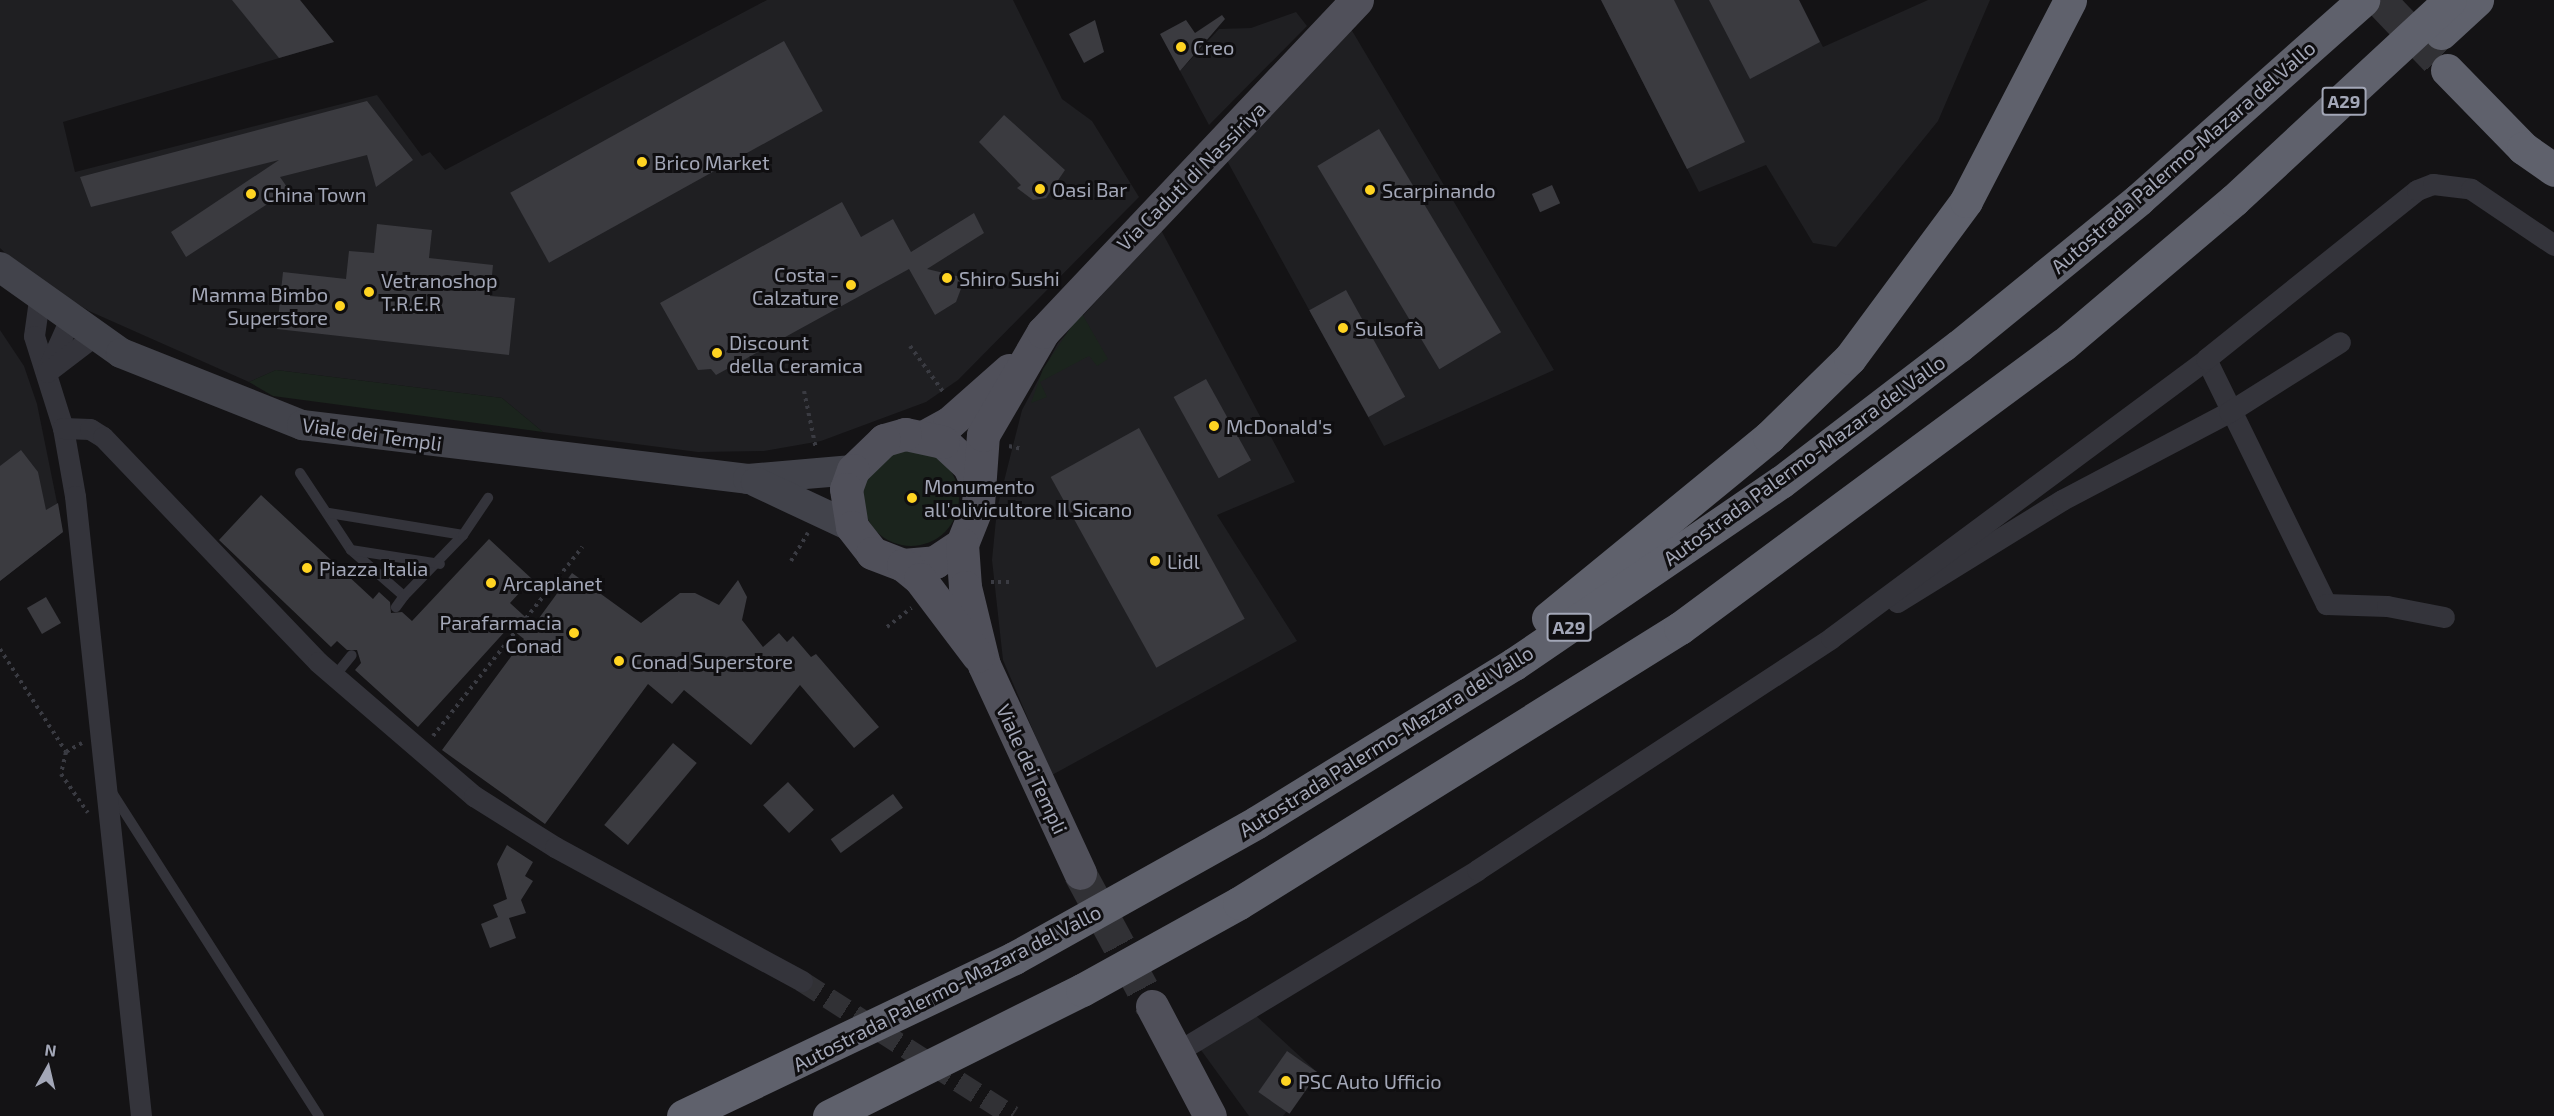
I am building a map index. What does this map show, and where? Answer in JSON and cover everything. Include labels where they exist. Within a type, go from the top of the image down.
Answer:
[{"type":"highway","points":[[1257,822],[1296,786],[1507,651],[1769,437],[1850,357],[1966,201],[2070,0]]},
{"type":"highway","name":"Autostrada Palermo-Mazara del Vallo","points":[[684,1116],[1014,958],[1257,822],[1514,664],[1781,482],[2130,207],[2364,0]]},
{"type":"highway","name":"A29","points":[[829,1116],[1082,990],[1239,903],[1680,628],[1940,441],[2234,200],[2451,0]]},
{"type":"highway","points":[[2234,200],[2313,150],[2477,0]]},
{"type":"highway","points":[[2447,70],[2523,148],[2554,170]]},
{"type":"main road","name":"Via Caduti di Nassiriya","points":[[1028,353],[1142,222],[1267,101],[1357,0]]},
{"type":"main road","name":"Viale dei Templi","points":[[0,267],[39,300],[82,328],[221,398],[325,430],[748,479]]},
{"type":"main road","points":[[852,527],[846,489],[853,470],[884,440],[927,435],[949,423],[1028,353]]},
{"type":"main road","points":[[903,565],[935,562],[962,544],[973,526],[976,482],[983,435],[1028,353]]},
{"type":"main road","points":[[927,435],[958,452],[976,482]]},
{"type":"main road","points":[[748,479],[853,470]]},
{"type":"main road","points":[[748,479],[852,527],[872,553],[903,565],[920,579],[984,665]]},
{"type":"main road","points":[[962,544],[965,587],[984,665]]},
{"type":"main road","name":"Viale dei Templi","points":[[984,665],[1080,873]]},
{"type":"main road","points":[[1152,1006],[1210,1116]]},
{"type":"street","points":[[1177,1052],[1477,870],[1831,638],[2206,359],[2391,208],[2433,184],[2471,189],[2554,245]]},
{"type":"street","points":[[39,300],[34,336],[63,428],[99,734],[109,788],[108,837],[141,1116]]},
{"type":"street","points":[[47,372],[82,328]]},
{"type":"street","points":[[47,372],[82,328]]},
{"type":"street","points":[[1831,638],[1937,580],[2062,500],[2229,412],[2340,342]]},
{"type":"street","points":[[2206,359],[2229,412],[2326,604],[2387,606],[2444,618]]},
{"type":"street","points":[[63,428],[90,429],[103,437],[334,677],[419,753],[474,796],[555,848],[802,981]]},
{"type":"lane","points":[[300,473],[307,492],[329,513],[351,550],[404,596]]},
{"type":"lane","points":[[396,607],[404,596],[440,564],[488,498]]},
{"type":"lane","points":[[329,513],[463,535]]},
{"type":"lane","points":[[351,550],[440,564]]},
{"type":"lane","points":[[334,677],[352,655]]},
{"type":"lane","points":[[109,788],[319,1116]]},
{"type":"path","points":[[419,753],[582,547]]},
{"type":"path","points":[[0,649],[66,752],[61,774],[108,837]]},
{"type":"path","points":[[66,752],[99,734]]},
{"type":"shaded area","points":[[0,0],[300,0],[334,42],[63,122],[75,172],[377,95],[422,156],[430,152],[445,170],[767,0],[1013,0],[1062,99],[1092,121],[1139,197],[958,380],[926,402],[821,441],[764,451],[698,452],[543,432],[502,398],[276,370],[249,382],[89,311],[25,272],[0,248]]},
{"type":"shaded area","points":[[1601,0],[1799,0],[1823,47],[1928,0],[1990,0],[1938,121],[1836,247],[1813,243],[1766,165],[1699,192]]},
{"type":"shaded area","points":[[1296,12],[1307,26],[1209,125],[1180,71],[1219,29],[1251,28]]},
{"type":"shaded area","points":[[1351,29],[1554,370],[1384,446],[1225,157]]},
{"type":"shaded area","points":[[1161,230],[1295,482],[1217,515],[1297,641],[1052,775],[1003,660],[992,560],[997,509],[1022,410],[1058,343]]},
{"type":"shaded area","points":[[1081,312],[1108,359],[1097,366],[1089,356],[1040,382],[1047,397],[1031,403],[1043,369]]},
{"type":"shaded area","points":[[0,330],[24,366],[37,404],[63,532],[0,581]]},
{"type":"shaded area","points":[[276,370],[502,398],[543,432],[273,396],[249,382]]},
{"type":"shaded area","points":[[911,450],[929,453],[945,464],[956,480],[959,498],[956,516],[945,532],[929,543],[911,546],[893,543],[877,532],[866,516],[863,498],[866,480],[877,464],[893,453]]},
{"type":"shaded area","points":[[1253,1013],[1318,1073],[1283,1116],[1249,1116],[1198,1046]]},
{"type":"building","points":[[232,0],[300,0],[334,42],[279,58]]},
{"type":"building","points":[[1601,0],[1674,0],[1745,142],[1687,169]]},
{"type":"building","points":[[1709,0],[1799,0],[1820,42],[1750,79]]},
{"type":"building","points":[[1222,15],[1225,19],[1180,71],[1160,34],[1186,20],[1195,33]]},
{"type":"building","points":[[1095,20],[1104,52],[1084,63],[1069,34]]},
{"type":"building","points":[[784,41],[823,111],[549,263],[510,193]]},
{"type":"building","points":[[367,101],[413,160],[376,187],[367,155],[280,177],[289,190],[186,257],[171,232],[279,160],[91,207],[80,177]]},
{"type":"building","points":[[1004,115],[1065,170],[1046,198],[1033,200],[1017,188],[1021,185],[979,142]]},
{"type":"building","points":[[1379,129],[1501,332],[1439,369],[1317,166]]},
{"type":"building","points":[[1552,185],[1560,203],[1540,212],[1532,194]]},
{"type":"building","points":[[842,202],[861,237],[893,219],[911,252],[974,213],[984,233],[927,269],[965,278],[956,302],[935,315],[909,269],[716,375],[711,369],[698,370],[660,303]]},
{"type":"building","name":"Vetranoshop T.R.E.R","points":[[377,224],[432,230],[429,258],[493,265],[490,296],[515,298],[509,355],[277,329],[283,272],[346,279],[349,251],[374,253]]},
{"type":"building","points":[[1346,290],[1405,397],[1368,417],[1309,310]]},
{"type":"building","points":[[1206,379],[1251,460],[1219,478],[1174,397]]},
{"type":"building","name":"Lidl","points":[[1139,428],[1245,619],[1156,668],[1051,477]]},
{"type":"building","points":[[21,450],[38,472],[46,510],[58,503],[63,532],[0,581],[0,466]]},
{"type":"building","points":[[261,495],[373,599],[379,592],[390,602],[391,613],[402,612],[412,621],[489,539],[532,579],[510,603],[534,625],[572,573],[641,623],[680,593],[695,593],[719,605],[738,580],[747,597],[742,620],[763,647],[779,633],[787,642],[793,636],[811,657],[816,654],[879,727],[854,748],[800,685],[751,745],[684,690],[672,704],[648,684],[545,824],[442,750],[524,639],[509,627],[418,727],[355,670],[361,663],[357,650],[347,650],[337,641],[331,647],[219,540]]},
{"type":"building","points":[[46,597],[61,623],[42,634],[27,608]]},
{"type":"building","points":[[673,743],[697,763],[628,845],[604,825]]},
{"type":"building","points":[[788,782],[814,810],[789,833],[763,805]]},
{"type":"building","points":[[893,794],[903,808],[841,853],[831,839]]},
{"type":"building","points":[[507,845],[533,862],[525,876],[533,881],[521,900],[526,913],[509,918],[516,938],[490,948],[481,924],[498,917],[493,905],[507,899],[497,864]]},
{"type":"building","name":"PSC Auto Ufficio","points":[[1287,1051],[1318,1073],[1289,1114],[1258,1092]]},
{"type":"tunnel","points":[[2380,0],[2447,70]]},
{"type":"tunnel","points":[[1080,873],[1152,1006]]},
{"type":"tunnel","points":[[802,981],[1013,1116]]},
{"type":"place","name":"Creo","points":[[1181,47]]},
{"type":"place","name":"Brico Market","points":[[642,162]]},
{"type":"place","name":"Oasi Bar","points":[[1040,189]]},
{"type":"place","name":"Scarpinando","points":[[1370,190]]},
{"type":"place","name":"China Town","points":[[251,194]]},
{"type":"place","name":"Shiro Sushi","points":[[947,278]]},
{"type":"place","name":"Costa - Calzature","points":[[851,285]]},
{"type":"place","name":"Vetranoshop T.R.E.R","points":[[369,292]]},
{"type":"place","name":"Mamma Bimbo Superstore","points":[[340,306]]},
{"type":"place","name":"Sulsofà","points":[[1343,328]]},
{"type":"place","name":"Discount della Ceramica","points":[[717,353]]},
{"type":"place","name":"McDonald's","points":[[1214,426]]},
{"type":"place","name":"Monumento all'olivicultore Il Sicano","points":[[912,498]]},
{"type":"place","name":"Lidl","points":[[1155,561]]},
{"type":"place","name":"Piazza Italia","points":[[307,568]]},
{"type":"place","name":"Arcaplanet","points":[[491,583]]},
{"type":"place","name":"Parafarmacia Conad","points":[[574,633]]},
{"type":"place","name":"Conad Superstore","points":[[619,661]]},
{"type":"place","name":"PSC Auto Ufficio","points":[[1286,1081]]}]
